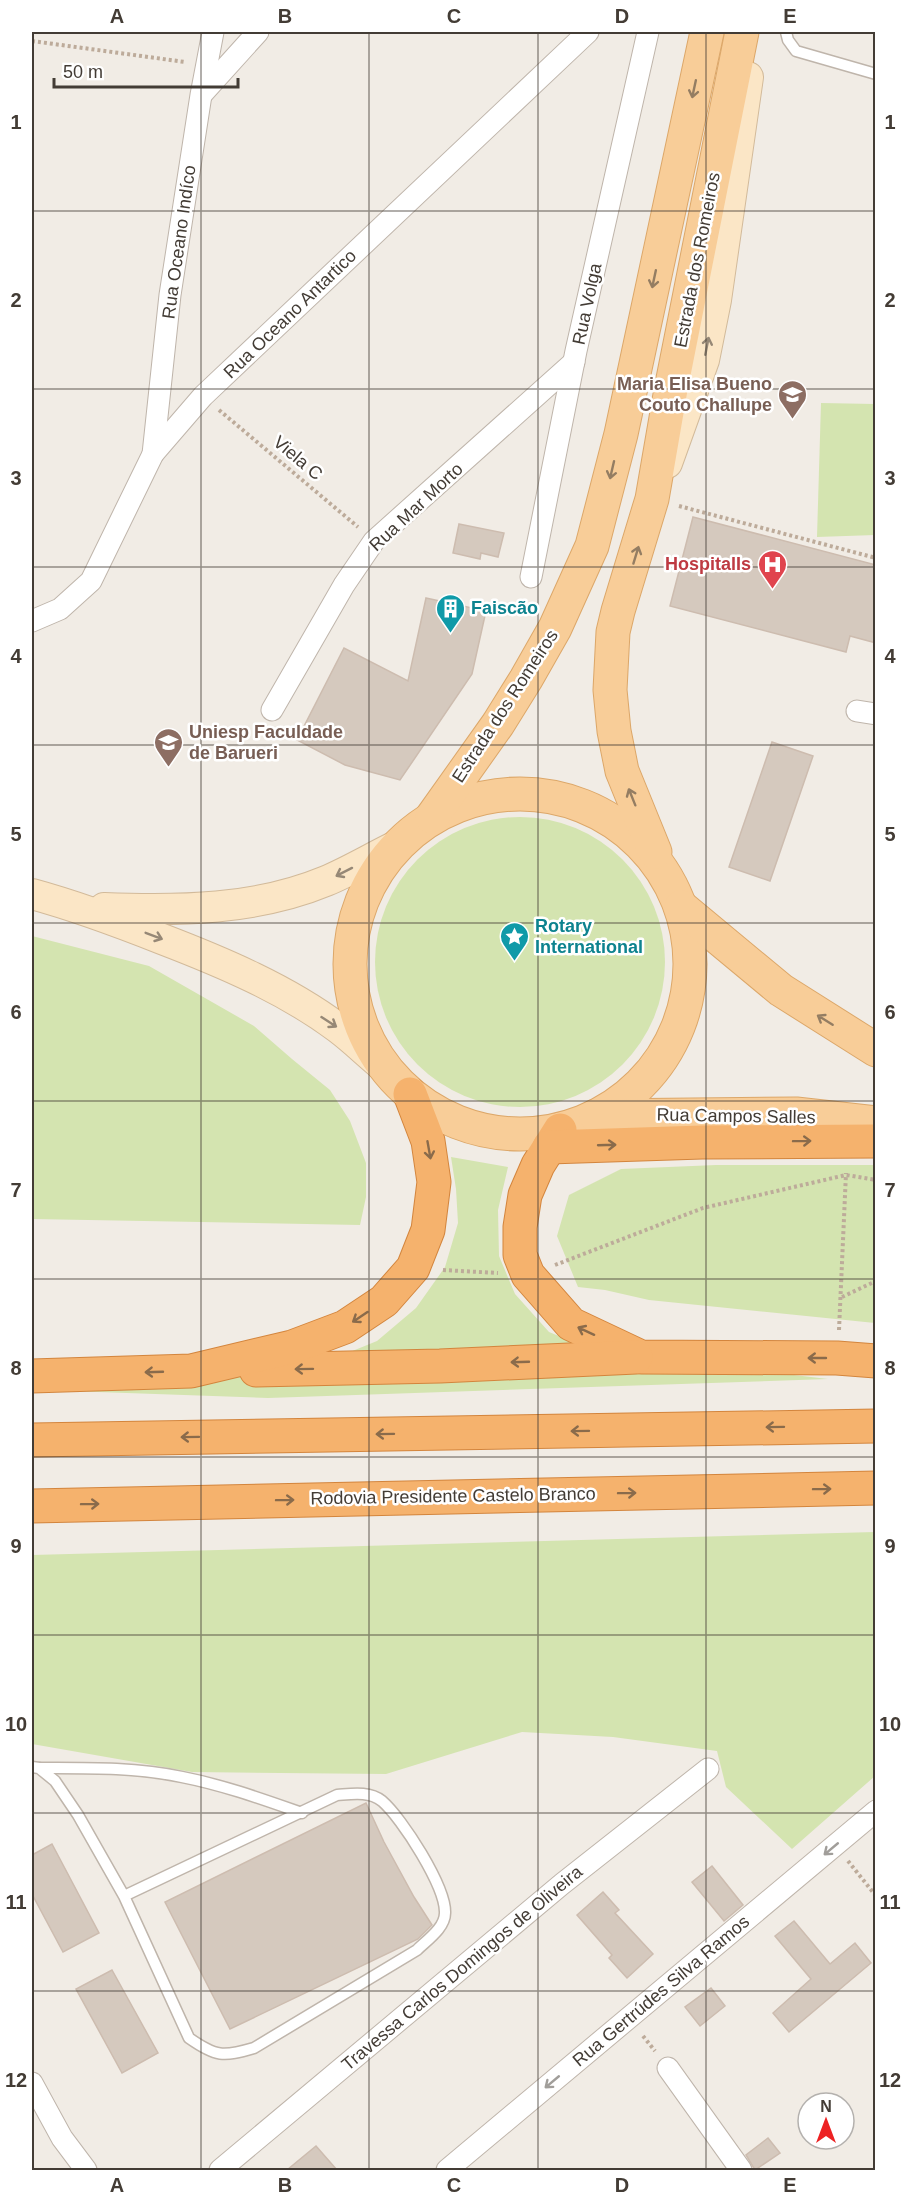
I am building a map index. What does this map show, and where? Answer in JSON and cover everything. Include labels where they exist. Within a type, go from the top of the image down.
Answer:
[{"type":"highway","points":[[191,1371],[292,1347],[345,1327],[384,1301],[413,1268],[428,1230],[434,1182],[428,1141],[410,1094]]},
{"type":"highway","points":[[641,1357],[571,1324],[528,1275],[520,1255],[520,1227],[525,1195],[554,1139],[702,1142],[876,1141]]},
{"type":"highway","points":[[32,1376],[641,1357],[837,1358],[876,1361]]},
{"type":"highway","points":[[32,1440],[876,1425]]},
{"type":"highway","name":"Rodovia Presidente Castelo Branco","points":[[32,1506],[876,1488]]},
{"type":"main road","name":"Estrada dos Romeiros","points":[[431,819],[498,724],[538,659],[555,628],[592,546],[621,434],[706,32]]},
{"type":"main road","name":"Estrada dos Romeiros","points":[[662,870],[622,771],[614,731],[610,690],[613,632],[652,499],[671,389],[742,32]]},
{"type":"main road","points":[[525,794],[557,798],[588,808],[617,824],[642,845],[662,870],[681,907],[689,942],[690,978],[683,1013],[669,1046],[648,1076],[626,1096],[554,1139],[526,1133],[484,1129],[464,1124],[436,1112],[410,1094],[384,1066],[366,1037],[354,1005],[349,971],[351,937],[360,904],[375,873],[396,846],[431,819],[460,804],[492,796],[525,794]]},
{"type":"main road","points":[[681,907],[781,990],[876,1050]]},
{"type":"main road","name":"Rua Campos Salles","points":[[596,1116],[796,1114],[876,1123]]},
{"type":"street","name":"Rua Oceano Indíco","points":[[153,454],[170,295],[213,32]]},
{"type":"street","points":[[201,95],[258,32]]},
{"type":"street","name":"Rua Oceano Antartico","points":[[32,621],[60,609],[91,582],[153,454],[203,396],[588,32]]},
{"type":"street","name":"Rua Volga","points":[[531,577],[574,362],[648,32]]},
{"type":"street","points":[[652,499],[671,454],[704,360],[716,300],[755,32]]},
{"type":"street","name":"Rua Mar Morto","points":[[272,710],[344,585],[374,541],[574,362]]},
{"type":"street","points":[[80,907],[168,910],[220,907],[271,898],[326,881],[396,846]]},
{"type":"street","points":[[32,894],[80,907],[207,956],[263,983],[337,1028],[384,1066]]},
{"type":"street","name":"Travessa Carlos Domingos de Oliveira","points":[[220,2170],[562,1884],[708,1769]]},
{"type":"street","name":"Rua Gertrúdes Silva Ramos","points":[[447,2170],[876,1811]]},
{"type":"street","points":[[668,2068],[741,2170]]},
{"type":"street","points":[[32,2083],[62,2138],[83,2170]]},
{"type":"lane","points":[[786,32],[788,40],[796,51],[876,74]]},
{"type":"lane","points":[[35,1767],[138,1771],[181,1776],[243,1792],[302,1813]]},
{"type":"lane","points":[[35,1767],[55,1781],[78,1815],[124,1896],[189,2038],[208,2051],[229,2055],[254,2048],[417,1950],[439,1928],[446,1915],[440,1888],[407,1829],[381,1800],[361,1793],[337,1795],[124,1896]]},
{"type":"path","points":[[32,41],[207,65]]},
{"type":"path","name":"Viela C","points":[[203,396],[374,541]]},
{"type":"path","points":[[652,499],[876,558]]},
{"type":"path","points":[[837,1358],[842,1297],[845,1167]]},
{"type":"path","points":[[413,1268],[528,1275],[703,1208],[846,1175],[876,1180]]},
{"type":"path","points":[[842,1297],[876,1281]]},
{"type":"path","points":[[836,1845],[876,1896]]},
{"type":"path","points":[[629,2018],[668,2068]]},
{"type":"green space","points":[[821,403],[875,404],[875,535],[817,537]]},
{"type":"green space","points":[[520,817],[562,823],[588,834],[612,850],[632,870],[648,894],[659,920],[665,962],[659,1004],[648,1030],[632,1054],[612,1074],[588,1090],[562,1101],[520,1107],[478,1101],[452,1090],[428,1074],[408,1054],[392,1030],[381,1004],[375,962],[381,920],[392,894],[408,870],[428,850],[452,834],[478,823]]},
{"type":"green space","points":[[32,936],[149,966],[254,1026],[330,1090],[350,1121],[366,1163],[366,1197],[360,1225],[32,1219]]},
{"type":"green space","points":[[451,1157],[508,1167],[498,1210],[499,1256],[515,1294],[549,1332],[598,1352],[828,1379],[268,1398],[69,1391],[318,1365],[377,1341],[416,1308],[445,1267],[458,1223]]},
{"type":"green space","points":[[716,1165],[875,1165],[875,1323],[649,1300],[605,1290],[578,1287],[557,1236],[569,1195],[621,1169]]},
{"type":"green space","points":[[875,1532],[875,1776],[792,1849],[726,1787],[717,1751],[613,1737],[522,1732],[386,1774],[192,1772],[32,1744],[32,1555]]},
{"type":"building","name":"HospitalIs","points":[[693,517],[876,565],[876,643],[850,636],[846,652],[670,606]]},
{"type":"building","points":[[459,524],[504,533],[498,557],[481,553],[480,559],[453,553]]},
{"type":"building","points":[[426,598],[486,611],[472,674],[400,780],[345,765],[297,740],[344,648],[408,681]]},
{"type":"building","points":[[772,742],[813,756],[770,881],[729,867]]},
{"type":"building","points":[[366,1803],[384,1842],[432,1925],[418,1939],[230,2029],[165,1902]]},
{"type":"building","points":[[52,1844],[99,1933],[63,1952],[32,1894],[32,1855]]},
{"type":"building","points":[[712,1866],[743,1905],[724,1921],[692,1882]]},
{"type":"building","points":[[603,1892],[619,1910],[615,1913],[653,1954],[627,1978],[609,1958],[612,1955],[577,1915]]},
{"type":"building","points":[[794,1921],[830,1964],[855,1943],[871,1963],[789,2032],[773,2013],[811,1979],[775,1936]]},
{"type":"building","points":[[112,1970],[158,2053],[122,2073],[76,1989]]},
{"type":"building","points":[[711,1988],[725,2006],[700,2026],[685,2007]]},
{"type":"building","points":[[768,2138],[780,2153],[755,2170],[746,2155]]},
{"type":"building","points":[[316,2146],[337,2170],[287,2170]]},
{"type":"place","name":"Maria Elisa Bueno Couto Challupe","points":[[793,420]]},
{"type":"place","name":"HospitalIs","points":[[772,590]]},
{"type":"place","name":"Faiscão","points":[[450,634]]},
{"type":"place","name":"Uniesp Faculdade de Barueri","points":[[168,768]]},
{"type":"place","name":"Rotary International","points":[[514,962]]}]
